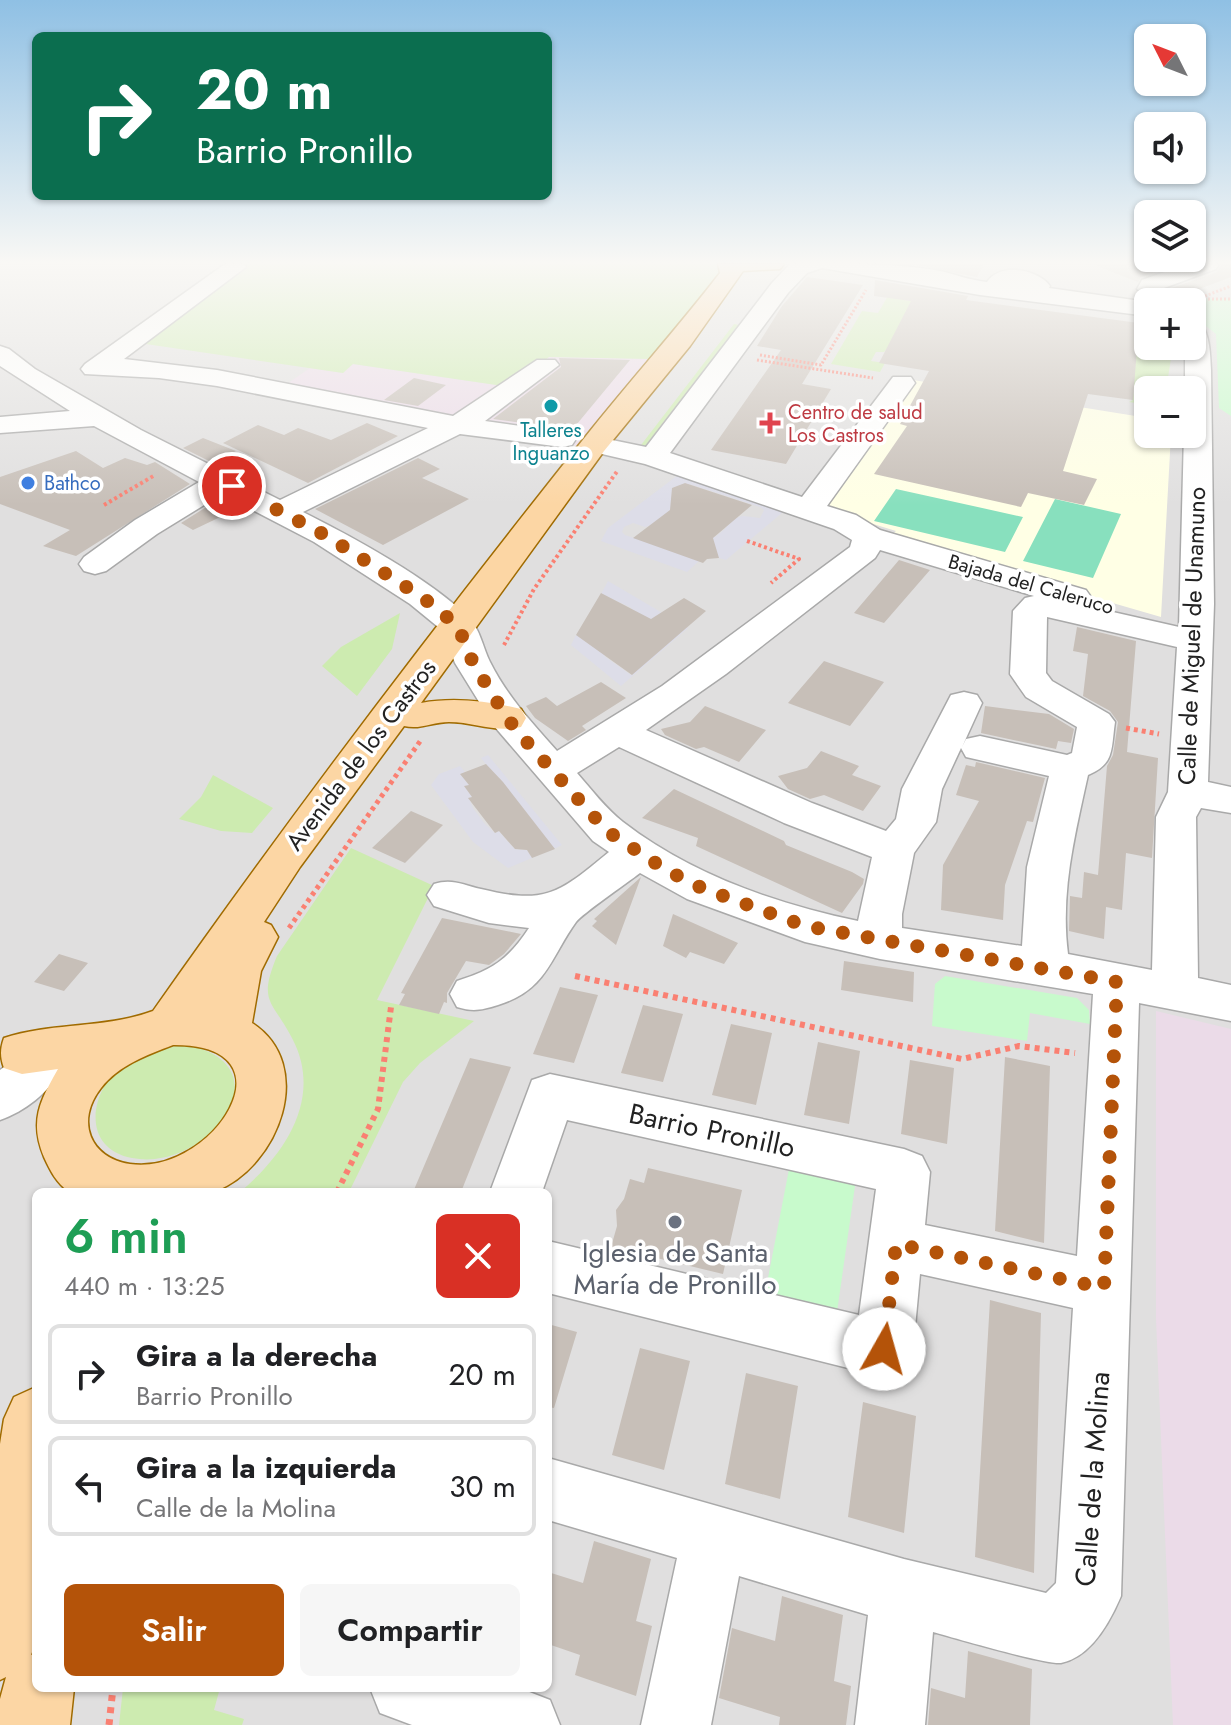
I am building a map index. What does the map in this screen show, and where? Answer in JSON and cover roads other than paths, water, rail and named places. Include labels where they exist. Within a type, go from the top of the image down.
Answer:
[{"type":"main road","name":"Avenida de los Castros","points":[[226,1032],[229,996],[237,964],[269,914],[420,724],[446,654],[487,588],[594,445],[678,344]]},
{"type":"main road","name":"Avenida de los Castros","points":[[171,1025],[285,856],[694,344]]},
{"type":"main road","points":[[420,724],[449,710],[498,703]]},
{"type":"main road","points":[[24,1075],[74,1083],[94,1060],[121,1041],[171,1025],[200,1025],[226,1032],[245,1045],[258,1063],[262,1084],[259,1108],[247,1132],[228,1154],[170,1188]]},
{"type":"main road","points":[[24,1075],[60,1132],[66,1153],[99,1188]]},
{"type":"main road","points":[[0,1644],[32,1444]]},
{"type":"main road","points":[[33,1725],[37,1692]]},
{"type":"street","points":[[55,392],[129,344]]},
{"type":"street","name":"Avenida de los Castros","points":[[653,457],[730,353],[732,344]]},
{"type":"street","points":[[0,354],[55,392],[325,535],[422,597],[452,598],[487,588]]},
{"type":"street","name":"Calle de Miguel de Unamuno","points":[[1175,992],[1176,817],[1188,792],[1209,421],[1205,360]]},
{"type":"street","points":[[101,365],[198,373],[453,424],[562,439]]},
{"type":"street","points":[[281,511],[488,408],[546,365]]},
{"type":"street","points":[[809,509],[902,383]]},
{"type":"street","points":[[0,425],[99,417]]},
{"type":"street","name":"Bajada del Caleruco","points":[[612,448],[653,457],[809,509],[845,522],[869,537],[1195,634]]},
{"type":"street","points":[[95,564],[146,527],[222,481]]},
{"type":"street","points":[[554,769],[620,733],[864,551],[869,537]]},
{"type":"street","points":[[422,597],[446,654],[498,703],[607,831],[637,852],[702,888],[805,926],[880,942],[1047,967],[1231,1003]]},
{"type":"street","name":"Bajada del Caleruco","points":[[1047,967],[1043,911],[1045,872],[1070,768],[1090,760],[1096,722],[1039,689],[1028,674],[1030,611],[1037,605],[1195,634]]},
{"type":"street","points":[[880,942],[880,914],[894,850],[916,822],[922,789],[964,703]]},
{"type":"street","points":[[620,733],[798,813],[894,850]]},
{"type":"street","points":[[980,748],[1070,768]]},
{"type":"street","points":[[1188,792],[1231,800]]},
{"type":"street","points":[[473,994],[496,990],[538,955],[561,908],[637,852]]},
{"type":"street","points":[[449,895],[481,906],[519,912],[561,908]]},
{"type":"street","name":"Calle de la Molina","points":[[552,1490],[904,1592],[1059,1630],[1088,1596],[1117,982]]},
{"type":"street","name":"Barrio Pronillo","points":[[517,1188],[550,1095],[904,1172],[884,1349],[552,1268]]},
{"type":"street","points":[[896,1244],[1104,1288]]},
{"type":"street","points":[[676,1725],[714,1537]]},
{"type":"street","points":[[890,1725],[904,1592]]},
{"type":"street","points":[[442,1701],[525,1725]]},
{"type":"place","name":"Talleres Inguanzo","points":[[551,406]]},
{"type":"place","name":"Centro de salud Los Castros","points":[[770,423]]},
{"type":"place","name":"Bathco","points":[[28,483]]},
{"type":"place","name":"Iglesia de Santa María de Pronillo","points":[[675,1222]]}]
